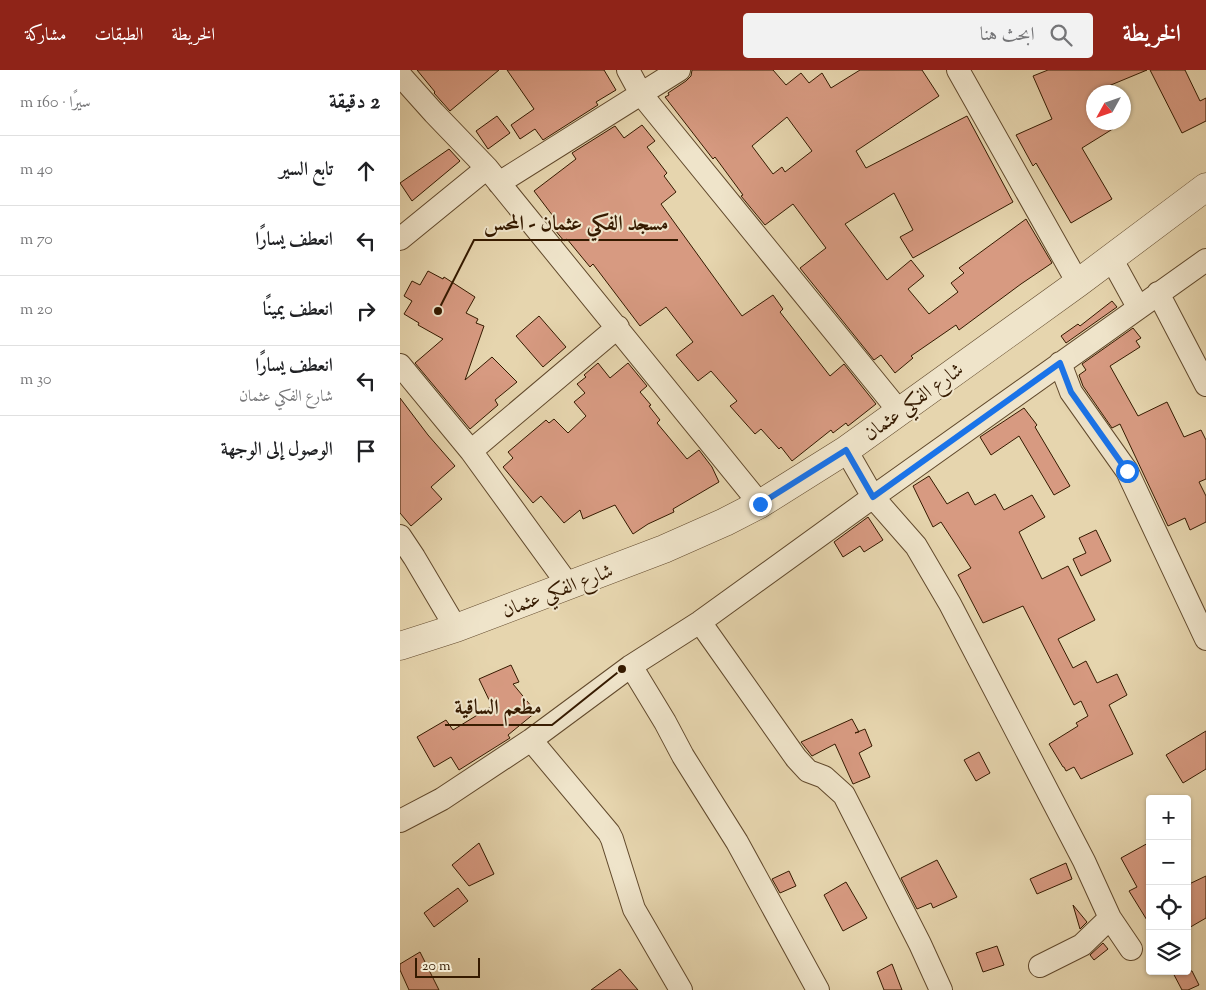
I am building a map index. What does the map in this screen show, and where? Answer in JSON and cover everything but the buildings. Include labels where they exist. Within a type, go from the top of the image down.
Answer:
[{"type":"street","points":[[628,70],[641,94],[899,411]]},
{"type":"street","points":[[400,239],[493,175],[641,94],[679,70]]},
{"type":"street","points":[[958,70],[1078,283]]},
{"type":"street","points":[[400,75],[493,175],[760,504]]},
{"type":"street","name":"شارع الفكي عثمان","points":[[400,646],[456,628],[664,549],[726,522],[760,504],[846,450],[1206,188]]},
{"type":"street","points":[[1111,258],[1138,307]]},
{"type":"street","points":[[400,822],[442,799],[531,740],[631,666],[700,622],[1206,260]]},
{"type":"street","points":[[1158,293],[1206,385]]},
{"type":"street","points":[[471,451],[618,327]]},
{"type":"street","points":[[1060,363],[1071,392],[1127,471],[1206,639]]},
{"type":"street","points":[[400,365],[471,451],[569,586]]},
{"type":"street","points":[[846,450],[873,497],[916,546],[950,604],[1084,861],[1110,918],[1131,949]]},
{"type":"street","points":[[400,536],[456,628]]},
{"type":"street","points":[[700,622],[796,758],[808,770],[824,777],[844,795],[920,944],[941,990]]},
{"type":"street","points":[[631,666],[683,756],[737,842],[818,990]]},
{"type":"street","points":[[531,740],[609,833],[634,909],[681,990]]},
{"type":"street","points":[[1040,966],[1082,944],[1110,918]]},
{"type":"place","name":"مسجد الفكي عثمان - المحس","points":[[438,311]]},
{"type":"place","name":"مطعم الساقية","points":[[622,669]]},
{"type":"route","points":[[760,504],[846,450],[873,497],[1060,363],[1071,392],[1127,471]]}]
